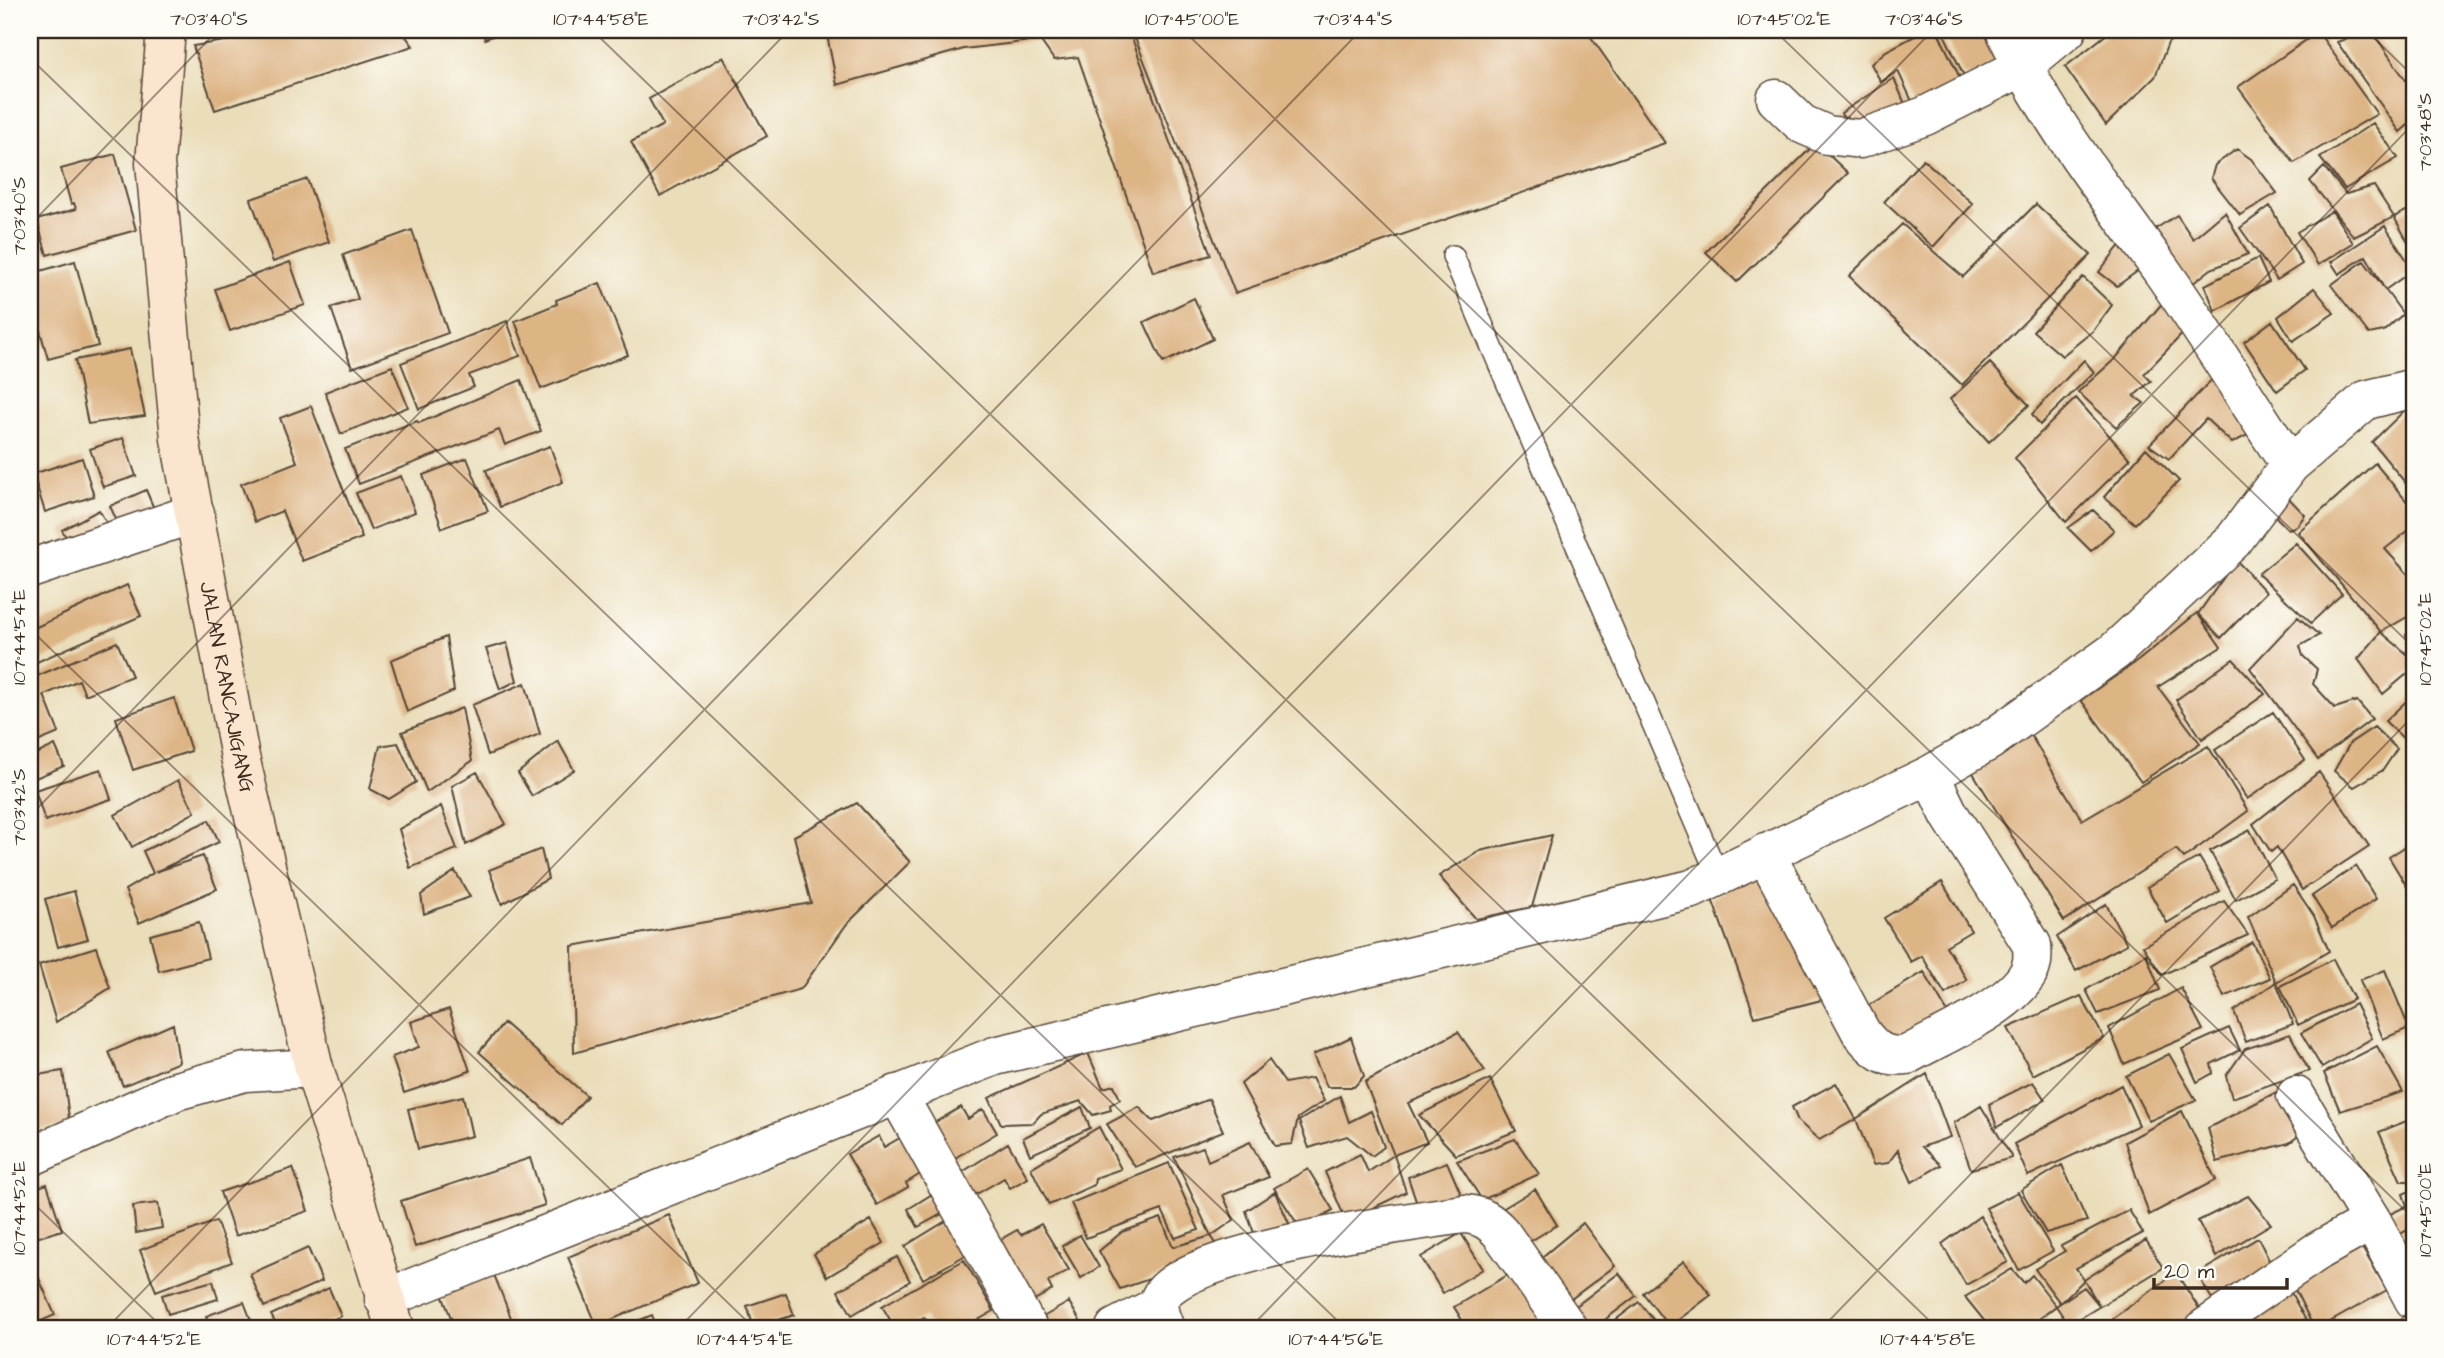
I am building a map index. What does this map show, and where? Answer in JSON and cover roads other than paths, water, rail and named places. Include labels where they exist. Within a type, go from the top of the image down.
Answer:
[{"type":"main road","name":"JALAN RANCAJIGANG","points":[[166,30],[155,163],[180,439],[240,757],[314,1068],[389,1314]]},
{"type":"street","points":[[2005,30],[2022,66],[2290,465]]},
{"type":"street","points":[[1776,99],[1802,124],[1827,135],[1860,139],[1925,116],[2022,66],[2067,30]]},
{"type":"street","points":[[389,1314],[897,1094],[995,1056],[1692,889],[1930,775],[1989,741],[2114,652],[2233,541],[2290,465],[2366,400],[2414,388]]},
{"type":"street","points":[[30,569],[195,513]]},
{"type":"street","points":[[1765,853],[1862,1034],[1875,1050],[1890,1058],[1907,1055],[2005,999],[2026,977],[2034,961],[2032,945],[1949,814],[1930,775]]},
{"type":"street","points":[[30,1157],[176,1091],[246,1072],[314,1068]]},
{"type":"street","points":[[897,1094],[1028,1328]]},
{"type":"street","points":[[2297,1096],[2372,1221],[2414,1300]]},
{"type":"street","points":[[1115,1328],[1162,1317],[1160,1296],[1179,1280],[1219,1263],[1318,1236],[1464,1214],[1477,1215],[1490,1222],[1501,1233],[1568,1328]]},
{"type":"street","points":[[2205,1328],[2318,1251],[2372,1221]]},
{"type":"lane","points":[[1453,256],[1718,876]]}]
